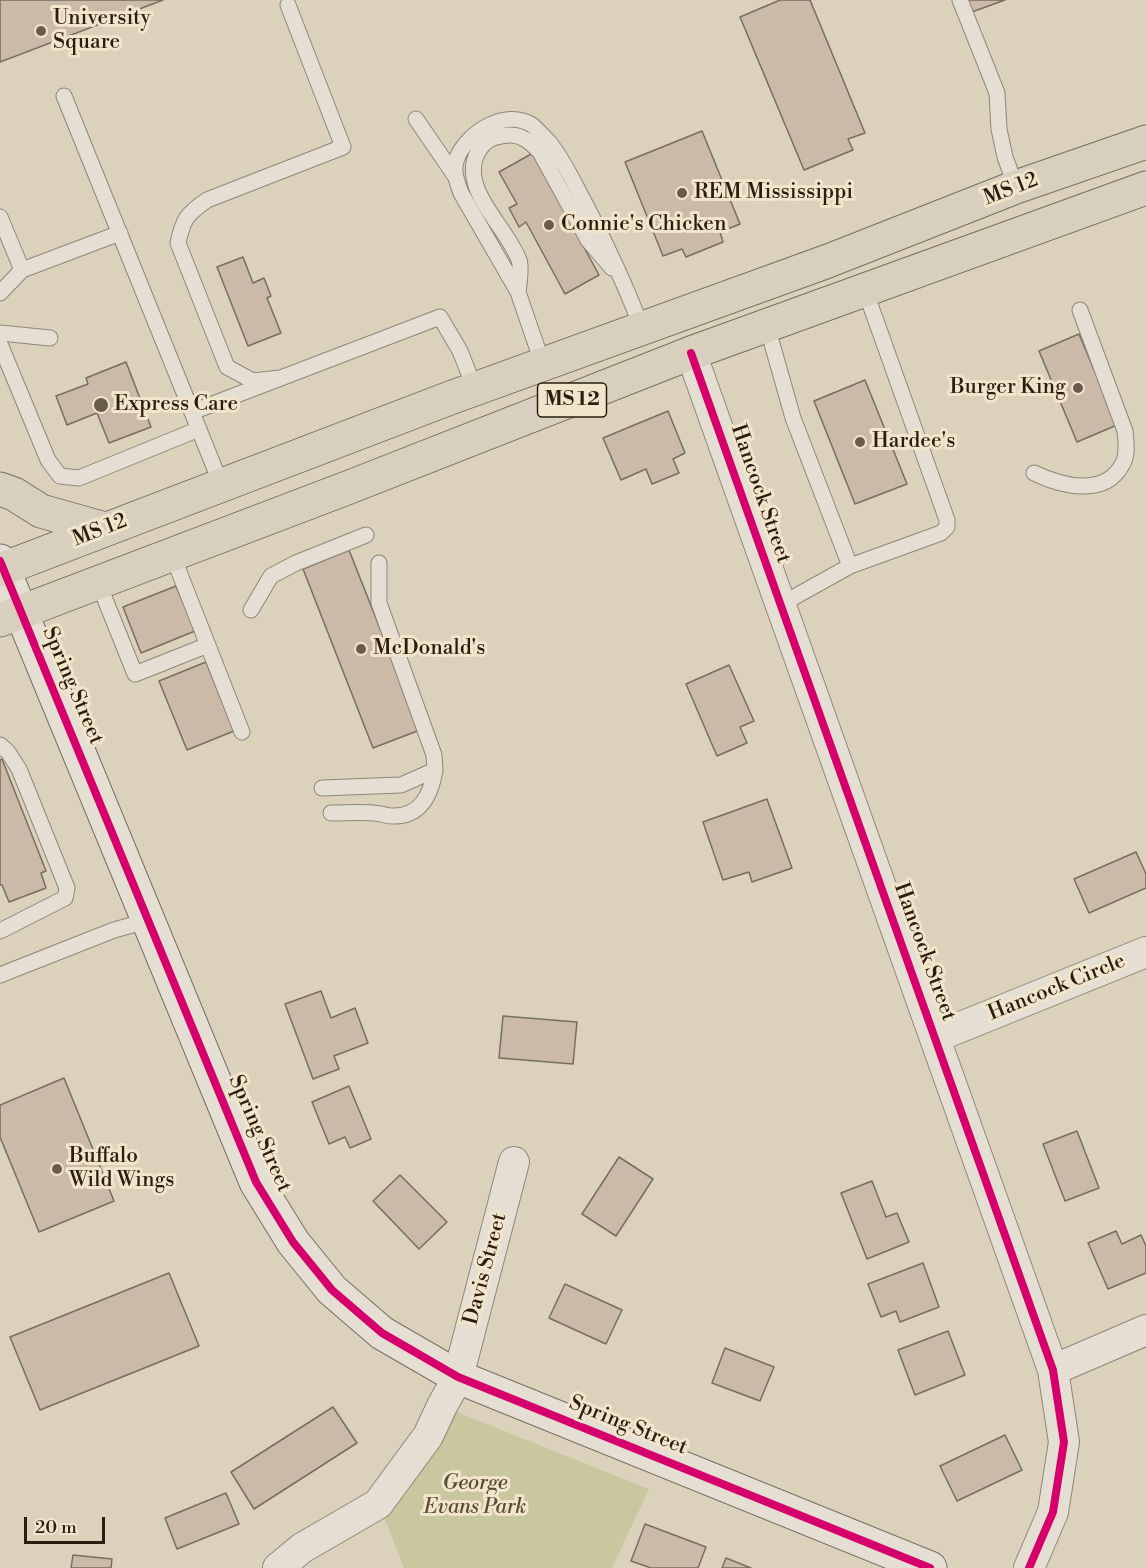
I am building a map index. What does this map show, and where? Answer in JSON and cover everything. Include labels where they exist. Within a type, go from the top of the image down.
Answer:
[{"type":"main road","name":"MS 12","points":[[1,567],[475,389],[781,279],[1023,184],[1146,142]]},
{"type":"main road","points":[[966,254],[1005,214],[1031,204],[1035,194],[1023,184]]},
{"type":"main road","name":"MS 12","points":[[11,616],[347,488],[691,353],[1146,188]]},
{"type":"main road","points":[[691,353],[694,336],[704,328],[733,317],[781,279]]},
{"type":"main road","points":[[0,489],[14,494],[40,511],[105,529]]},
{"type":"street","name":"Hancock Street","points":[[691,353],[1053,1370],[1064,1442],[1053,1512],[1029,1568]]},
{"type":"street","name":"Spring Street","points":[[1,567],[11,616],[150,920],[256,1182],[293,1242],[332,1290],[382,1333],[458,1377],[930,1568]]},
{"type":"street","name":"Hancock Circle","points":[[936,1037],[1146,952]]},
{"type":"street","name":"Davis Street","points":[[278,1568],[302,1548],[378,1504],[428,1436],[441,1406],[458,1377],[514,1162]]},
{"type":"street","points":[[1053,1370],[1146,1330]]},
{"type":"lane","points":[[960,0],[997,93],[999,129],[1005,157],[1023,184]]},
{"type":"lane","points":[[280,378],[253,381],[227,367],[178,243],[190,212],[207,200],[344,147],[288,5]]},
{"type":"lane","points":[[64,96],[221,484]]},
{"type":"lane","points":[[416,119],[455,176],[461,193],[518,292],[543,365]]},
{"type":"lane","points":[[455,176],[456,159],[467,140],[489,124],[510,120],[531,124],[549,143],[568,171],[601,232],[642,329]]},
{"type":"lane","points":[[518,292],[520,261],[475,186],[472,172],[475,158],[483,144],[496,136],[515,134],[529,141],[540,152],[588,240],[624,282]]},
{"type":"lane","points":[[0,217],[22,270]]},
{"type":"lane","points":[[0,293],[22,270],[120,233]]},
{"type":"lane","points":[[780,605],[850,566],[941,533],[947,527],[865,290]]},
{"type":"lane","points":[[1034,473],[1054,482],[1072,486],[1093,485],[1112,477],[1124,463],[1127,448],[1125,431],[1080,310]]},
{"type":"lane","points":[[192,412],[440,317],[460,351],[475,389]]},
{"type":"lane","points":[[767,326],[793,418],[850,566]]},
{"type":"lane","points":[[0,333],[50,338]]},
{"type":"lane","points":[[0,344],[48,460],[60,476],[79,478],[199,429]]},
{"type":"lane","points":[[252,610],[271,576],[296,563],[366,535]]},
{"type":"lane","points":[[172,554],[242,732]]},
{"type":"lane","points":[[331,813],[374,813],[393,816],[411,812],[424,802],[432,789],[435,770],[434,755],[379,603],[379,563]]},
{"type":"lane","points":[[98,582],[135,674],[208,645]]},
{"type":"lane","points":[[0,746],[8,752],[19,769],[67,888],[65,898],[51,906],[25,916],[0,921]]},
{"type":"lane","points":[[322,788],[401,785],[435,770]]},
{"type":"lane","points":[[0,931],[25,916]]},
{"type":"lane","points":[[0,975],[114,930],[150,920]]},
{"type":"green space","name":"George Evans Park","points":[[442,1406],[649,1489],[612,1568],[404,1568],[379,1504]]},
{"type":"building","name":"University Square","points":[[0,0],[163,0],[0,62]]},
{"type":"building","points":[[780,0],[810,0],[865,133],[848,139],[853,150],[804,170],[740,17]]},
{"type":"building","points":[[965,0],[1005,0],[969,13]]},
{"type":"building","name":"REM Mississippi","points":[[702,131],[740,224],[720,232],[723,242],[686,257],[682,249],[663,256],[625,162]]},
{"type":"building","name":"Connie's Chicken","points":[[533,153],[599,275],[565,294],[526,222],[519,227],[509,208],[517,204],[499,172]]},
{"type":"building","points":[[243,257],[253,283],[264,278],[271,296],[267,298],[281,333],[248,346],[217,267]]},
{"type":"building","name":"Burger King","points":[[1079,334],[1117,425],[1077,442],[1039,351]]},
{"type":"building","name":"Express Care","points":[[126,362],[151,427],[109,443],[97,413],[67,425],[56,396],[88,384],[86,378]]},
{"type":"building","name":"Hardee's","points":[[865,380],[907,484],[855,504],[814,401]]},
{"type":"building","points":[[668,411],[685,453],[673,459],[679,473],[652,484],[646,469],[621,480],[603,438]]},
{"type":"building","name":"McDonald's","points":[[349,550],[420,730],[373,748],[303,569]]},
{"type":"building","points":[[176,586],[195,631],[141,653],[123,607]]},
{"type":"building","points":[[206,662],[234,731],[187,750],[159,681]]},
{"type":"building","points":[[729,665],[754,721],[740,727],[747,743],[717,756],[686,684]]},
{"type":"building","points":[[2,759],[46,871],[41,873],[46,888],[9,902],[0,885],[0,760]]},
{"type":"building","points":[[767,799],[792,868],[752,882],[749,872],[723,880],[703,822]]},
{"type":"building","points":[[1136,852],[1146,874],[1146,888],[1089,913],[1074,879]]},
{"type":"building","points":[[321,991],[331,1018],[355,1008],[368,1043],[334,1056],[339,1069],[313,1079],[285,1004]]},
{"type":"building","points":[[503,1016],[577,1022],[573,1064],[499,1058]]},
{"type":"building","name":"Buffalo Wild Wings","points":[[64,1078],[114,1201],[39,1232],[0,1137],[0,1105]]},
{"type":"building","points":[[349,1086],[371,1139],[350,1148],[345,1137],[329,1144],[312,1102]]},
{"type":"building","points":[[1077,1131],[1099,1188],[1065,1201],[1043,1144]]},
{"type":"building","points":[[619,1157],[653,1179],[616,1236],[582,1214]]},
{"type":"building","points":[[400,1175],[447,1222],[419,1249],[373,1201]]},
{"type":"building","points":[[872,1181],[886,1217],[897,1213],[909,1242],[867,1259],[841,1193]]},
{"type":"building","points":[[1116,1231],[1122,1244],[1141,1235],[1146,1246],[1146,1273],[1108,1289],[1088,1243]]},
{"type":"building","points":[[923,1263],[939,1307],[900,1322],[896,1311],[881,1317],[868,1284]]},
{"type":"building","points":[[169,1273],[199,1346],[40,1410],[10,1337]]},
{"type":"building","points":[[565,1284],[622,1310],[606,1344],[549,1318]]},
{"type":"building","points":[[948,1331],[965,1375],[915,1395],[898,1350]]},
{"type":"building","points":[[725,1348],[774,1367],[760,1401],[712,1383]]},
{"type":"building","points":[[333,1407],[357,1443],[254,1509],[231,1472]]},
{"type":"building","points":[[1005,1435],[1022,1470],[957,1501],[940,1466]]},
{"type":"building","points":[[226,1493],[239,1524],[177,1549],[165,1518]]},
{"type":"building","points":[[645,1524],[706,1547],[698,1568],[651,1568],[631,1561]]},
{"type":"building","points":[[73,1555],[112,1559],[111,1568],[71,1568]]},
{"type":"building","points":[[726,1558],[751,1568],[722,1568]]},
{"type":"cycle path","points":[[691,353],[1053,1370],[1064,1442],[1053,1512],[1029,1568]]},
{"type":"cycle path","points":[[0,561],[256,1182],[293,1242],[332,1290],[382,1333],[458,1377],[930,1568]]},
{"type":"place","name":"University Square","points":[[41,31]]},
{"type":"place","name":"REM Mississippi","points":[[682,193]]},
{"type":"place","name":"Connie's Chicken","points":[[549,225]]},
{"type":"place","name":"Burger King","points":[[1078,388]]},
{"type":"place","name":"Express Care","points":[[101,405]]},
{"type":"place","name":"Hardee's","points":[[860,442]]},
{"type":"place","name":"McDonald's","points":[[361,649]]},
{"type":"place","name":"Buffalo Wild Wings","points":[[57,1169]]}]
